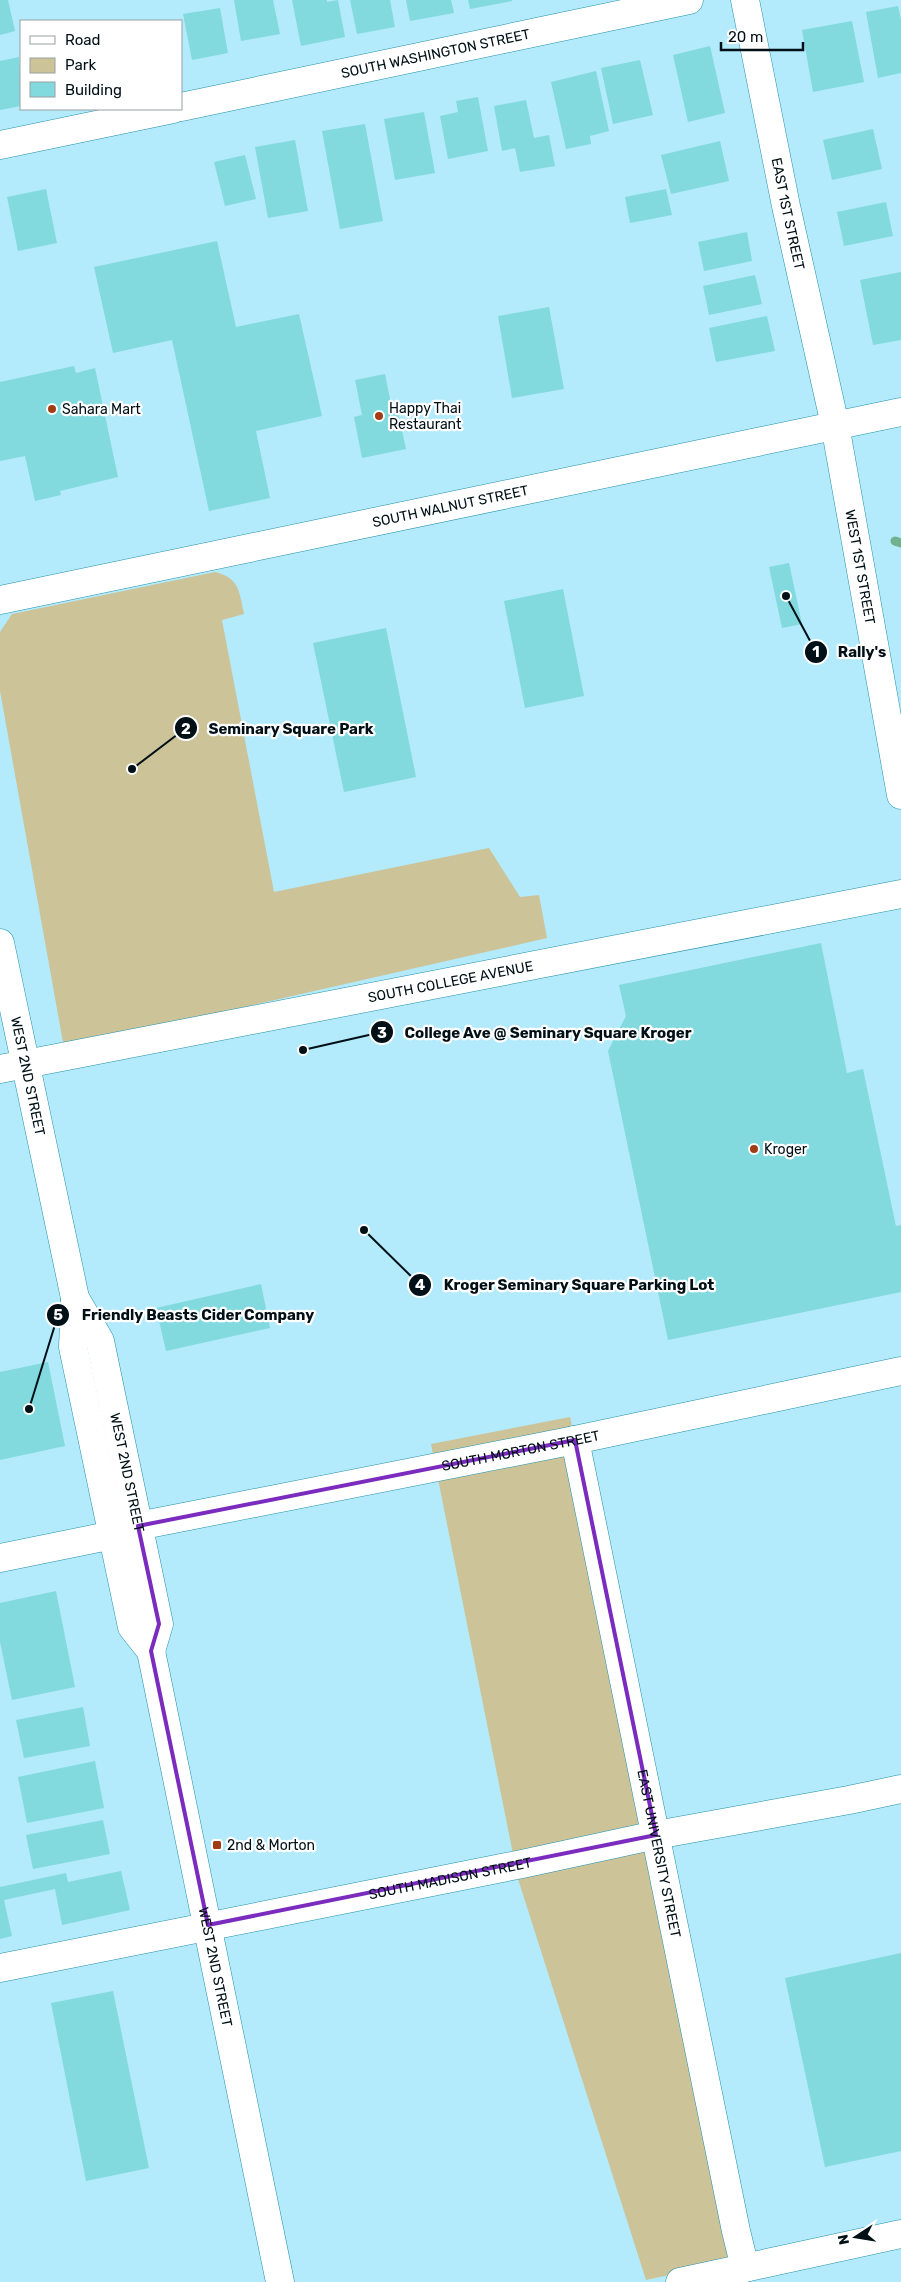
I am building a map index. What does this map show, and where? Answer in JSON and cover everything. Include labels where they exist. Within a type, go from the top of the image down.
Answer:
[{"type":"street","name":"SOUTH WASHINGTON STREET","points":[[182,107],[689,0]]},
{"type":"street","name":"EAST 1ST STREET","points":[[745,0],[786,206],[835,425]]},
{"type":"street","points":[[0,145],[168,110]]},
{"type":"street","name":"SOUTH WALNUT STREET","points":[[0,600],[901,412]]},
{"type":"street","name":"WEST 1ST STREET","points":[[835,425],[901,795]]},
{"type":"street","name":"SOUTH COLLEGE AVENUE","points":[[13,1067],[901,894]]},
{"type":"street","name":"WEST 2ND STREET","points":[[0,943],[13,1067],[75,1298],[100,1341],[159,1624],[151,1652]]},
{"type":"street","name":"WEST 2ND STREET","points":[[75,1298],[73,1348],[132,1627],[151,1652],[280,2282]]},
{"type":"street","name":"SOUTH MORTON STREET","points":[[138,1526],[575,1440],[901,1371]]},
{"type":"street","name":"EAST UNIVERSITY STREET","points":[[575,1440],[745,2268]]},
{"type":"street","points":[[95,1453],[122,1447]]},
{"type":"street","points":[[0,1558],[113,1535]]},
{"type":"street","name":"SOUTH MADISON STREET","points":[[0,1968],[208,1925],[522,1864],[656,1835],[840,1802],[901,1789]]},
{"type":"street","points":[[680,2282],[901,2234]]},
{"type":"highlighted area","points":[[575,1440],[656,1835],[208,1925],[151,1651],[159,1624],[138,1526]]},
{"type":"green space","points":[[215,572],[234,582],[244,614],[222,620],[274,892],[489,848],[520,897],[539,895],[547,938],[64,1048],[0,691],[0,632],[12,614]]},
{"type":"green space","points":[[570,1417],[743,2259],[646,2280],[518,1879],[431,1444]]},
{"type":"building","points":[[0,0],[8,0],[15,31],[0,35]]},
{"type":"building","points":[[234,0],[273,0],[280,34],[241,41]]},
{"type":"building","points":[[292,0],[327,0],[327,2],[338,0],[345,37],[301,46]]},
{"type":"building","points":[[350,0],[390,0],[395,27],[357,34]]},
{"type":"building","points":[[406,0],[451,0],[454,13],[410,21]]},
{"type":"building","points":[[468,0],[512,0],[512,1],[470,9]]},
{"type":"building","points":[[898,6],[901,20],[901,73],[878,78],[866,12]]},
{"type":"building","points":[[220,8],[228,53],[192,60],[183,14]]},
{"type":"building","points":[[852,21],[864,82],[813,92],[802,30]]},
{"type":"building","points":[[710,46],[725,113],[688,122],[673,55]]},
{"type":"building","points":[[19,57],[20,106],[0,110],[0,61]]},
{"type":"building","points":[[640,60],[653,115],[613,124],[601,68]]},
{"type":"building","points":[[596,71],[609,131],[590,136],[591,144],[566,149],[551,82]]},
{"type":"building","points":[[478,97],[488,151],[448,159],[440,116],[458,112],[456,101]]},
{"type":"building","points":[[526,100],[534,138],[549,135],[555,166],[520,172],[515,148],[502,151],[494,106]]},
{"type":"building","points":[[424,112],[435,173],[395,180],[384,119]]},
{"type":"building","points":[[365,124],[383,221],[340,229],[322,131]]},
{"type":"building","points":[[873,129],[882,169],[832,180],[823,140]]},
{"type":"building","points":[[295,140],[308,211],[268,218],[255,147]]},
{"type":"building","points":[[720,141],[729,181],[671,194],[661,155]]},
{"type":"building","points":[[245,155],[256,199],[225,206],[214,162]]},
{"type":"building","points":[[46,189],[57,243],[18,251],[7,197]]},
{"type":"building","points":[[666,189],[672,215],[630,223],[625,197]]},
{"type":"building","points":[[886,202],[893,236],[844,246],[837,212]]},
{"type":"building","points":[[747,232],[752,261],[704,271],[698,242]]},
{"type":"building","points":[[217,241],[236,327],[299,314],[322,416],[256,431],[270,498],[209,511],[172,340],[113,353],[94,267]]},
{"type":"building","points":[[901,272],[901,340],[873,345],[860,280]]},
{"type":"building","points":[[755,275],[762,304],[709,315],[703,286]]},
{"type":"building","points":[[549,307],[564,389],[512,398],[498,316]]},
{"type":"building","points":[[767,316],[775,351],[716,362],[709,328]]},
{"type":"building","name":"Sahara Mart","points":[[74,366],[76,373],[95,368],[118,477],[60,491],[61,495],[35,501],[25,456],[0,461],[0,382]]},
{"type":"building","name":"Happy Thai Restaurant","points":[[385,374],[392,409],[397,408],[406,449],[362,458],[354,417],[362,415],[355,380]]},
{"type":"building","points":[[789,563],[802,624],[782,628],[769,567]]},
{"type":"building","points":[[563,589],[584,696],[525,708],[504,601]]},
{"type":"building","points":[[386,628],[416,777],[344,792],[313,643]]},
{"type":"building","name":"Kroger","points":[[821,943],[847,1073],[863,1069],[896,1226],[901,1225],[901,1292],[668,1340],[608,1051],[626,1016],[619,985]]},
{"type":"building","points":[[261,1284],[270,1328],[166,1351],[156,1308]]},
{"type":"building","points":[[48,1362],[65,1446],[0,1460],[0,1372]]},
{"type":"building","points":[[56,1591],[75,1687],[12,1700],[0,1642],[0,1603]]},
{"type":"building","points":[[83,1707],[90,1746],[24,1758],[16,1720]]},
{"type":"building","points":[[95,1761],[104,1808],[27,1823],[18,1777]]},
{"type":"building","points":[[103,1820],[110,1854],[33,1869],[26,1835]]},
{"type":"building","points":[[121,1871],[130,1910],[62,1925],[55,1889],[4,1900],[12,1936],[0,1939],[0,1887],[66,1873],[68,1882]]},
{"type":"building","points":[[901,1953],[901,2151],[825,2167],[785,1978]]},
{"type":"building","points":[[113,1991],[149,2168],[86,2181],[51,2003]]},
{"type":"waterway","points":[[895,541],[901,543]]},
{"type":"place","name":"Sahara Mart","points":[[52,409]]},
{"type":"place","name":"Happy Thai Restaurant","points":[[379,416]]},
{"type":"place","name":"Rally's","points":[[786,596]]},
{"type":"place","name":"Seminary Square Park","points":[[132,769]]},
{"type":"place","name":"College Ave @ Seminary Square Kroger","points":[[303,1050]]},
{"type":"place","name":"Kroger","points":[[754,1149]]},
{"type":"place","name":"Kroger Seminary Square Parking Lot","points":[[364,1230]]},
{"type":"place","name":"Friendly Beasts Cider Company","points":[[29,1409]]},
{"type":"place","name":"2nd & Morton","points":[[217,1845]]}]
